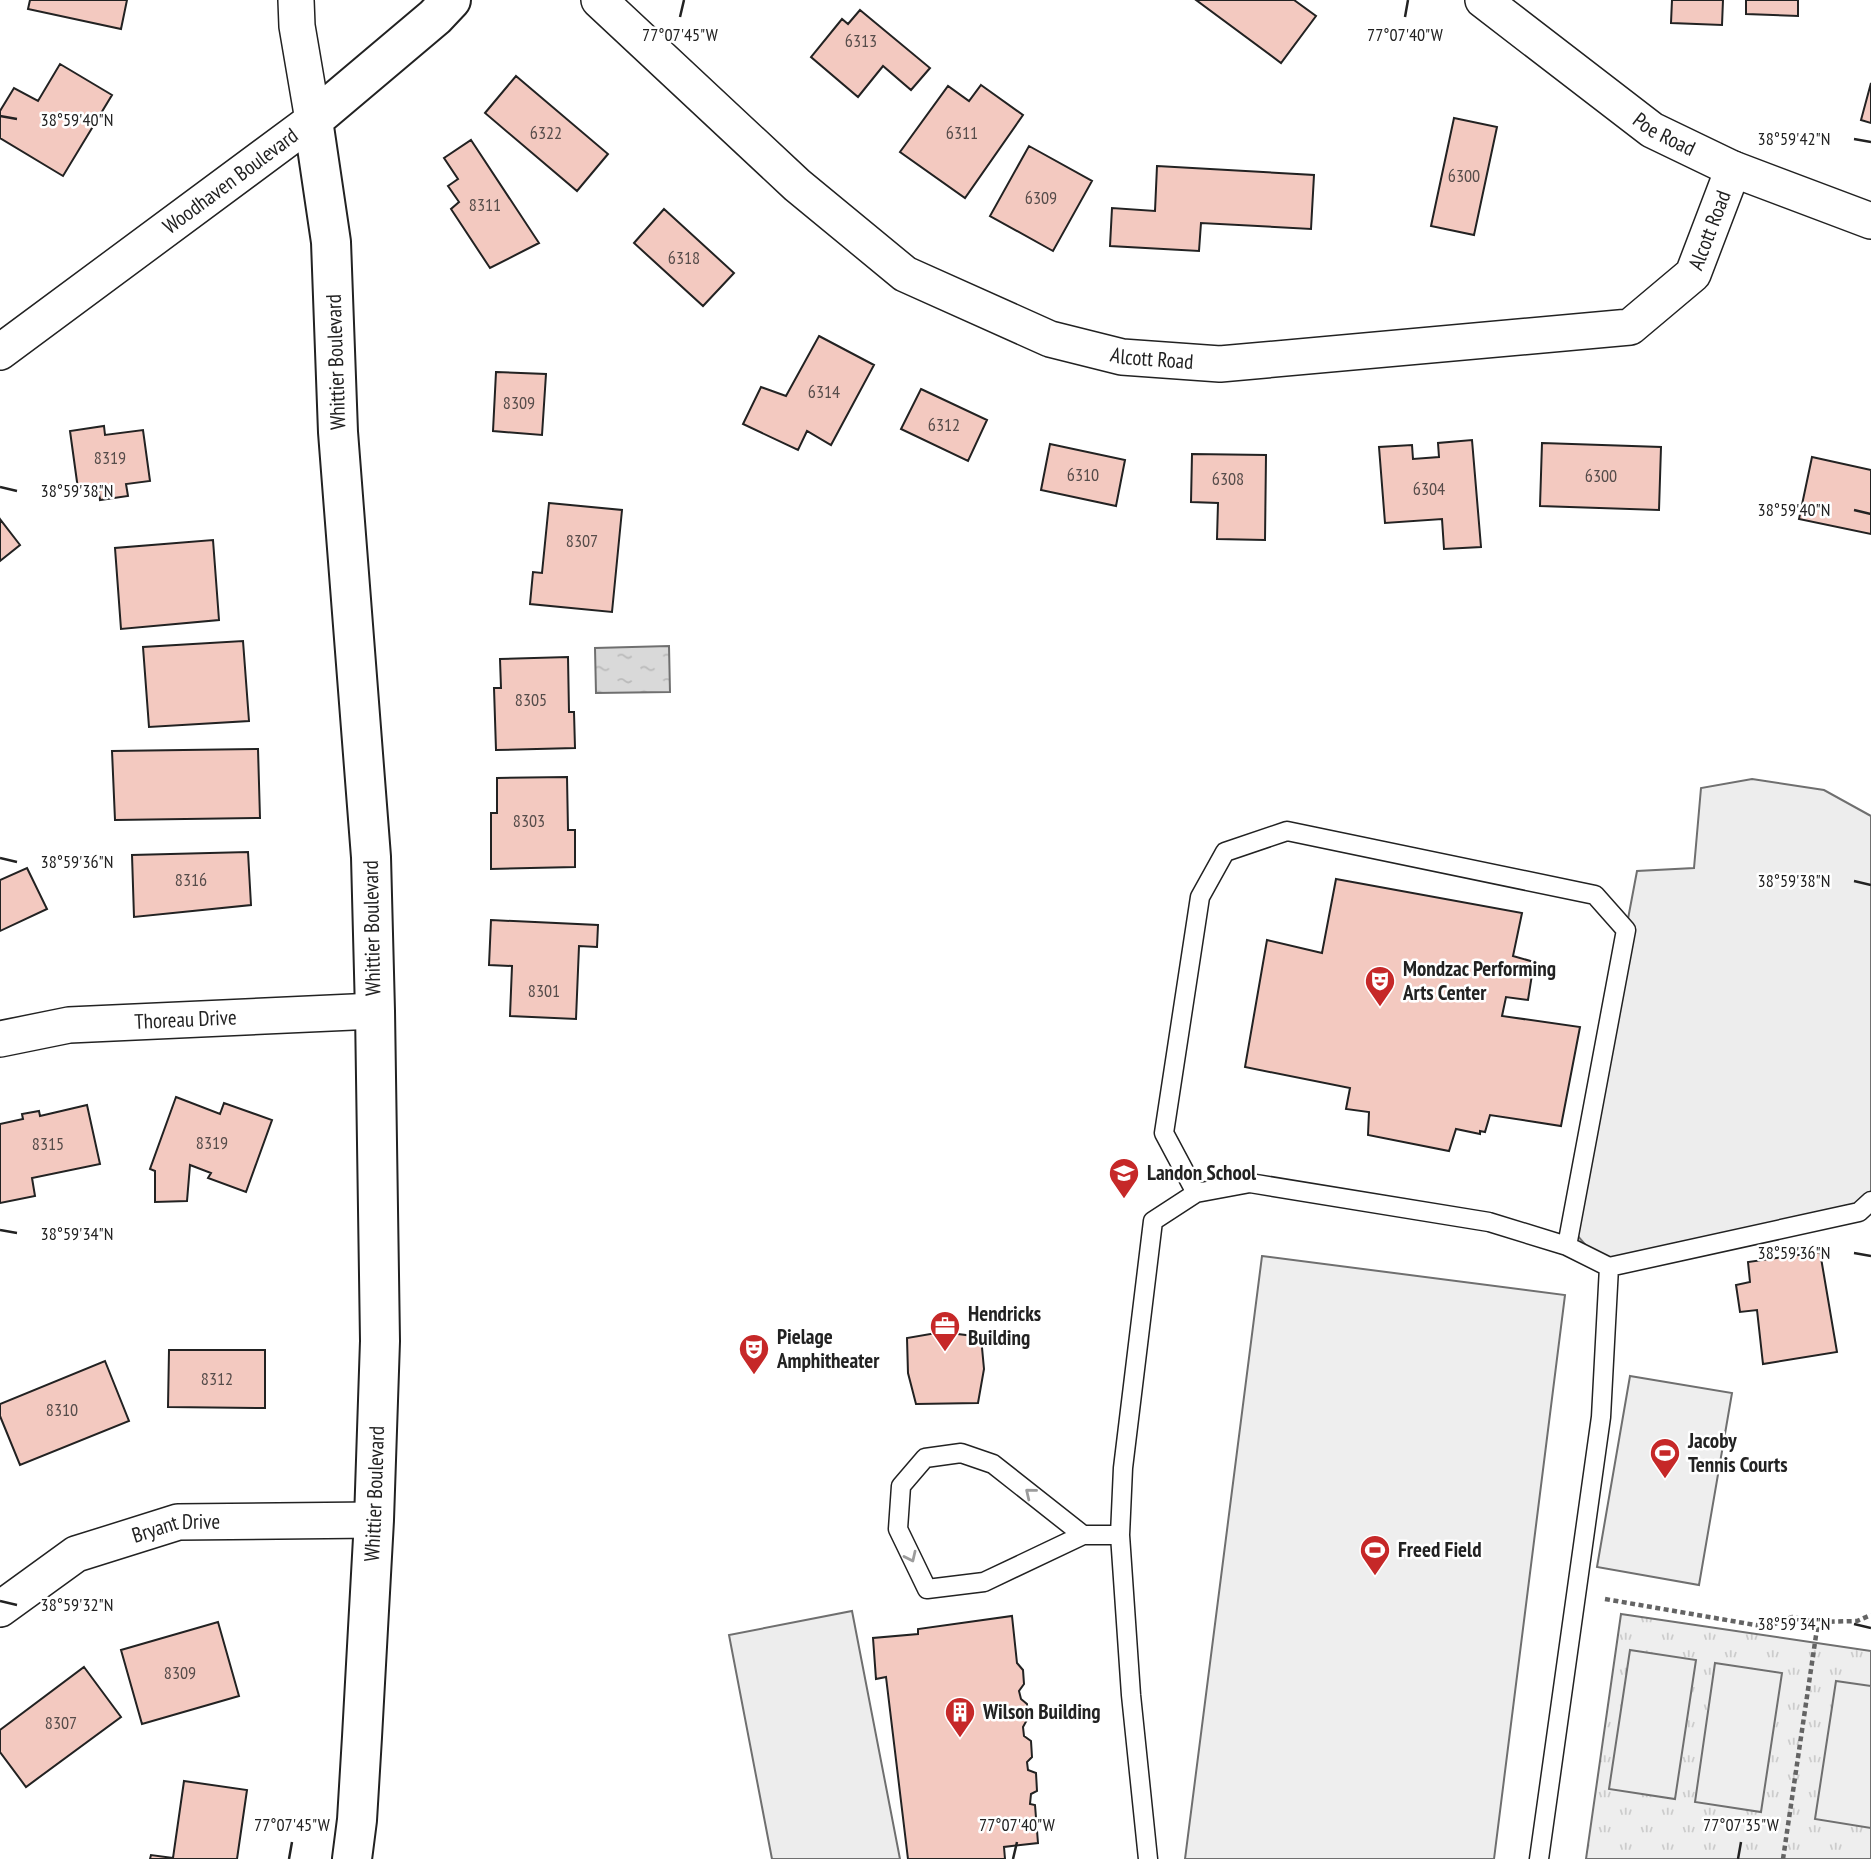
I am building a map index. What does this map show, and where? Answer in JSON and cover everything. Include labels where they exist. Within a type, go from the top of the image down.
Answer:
[{"type":"street","name":"Whittier Boulevard","points":[[296,0],[297,26],[331,242],[338,432],[371,857],[380,1340],[374,1520],[357,1820],[352,1859]]},
{"type":"street","name":"Woodhaven Boulevard","points":[[0,352],[313,120],[435,17],[451,0]]},
{"type":"street","name":"Alcott Road","points":[[599,0],[797,185],[905,274],[1050,339],[1122,357],[1220,364],[1630,327],[1693,274],[1733,169]]},
{"type":"street","name":"Poe Road","points":[[1483,0],[1652,130],[1733,169],[1871,221]]},
{"type":"street","name":"Thoreau Drive","points":[[0,1040],[69,1025],[374,1010]]},
{"type":"street","name":"Bryant Drive","points":[[0,1609],[76,1554],[178,1522],[374,1520]]},
{"type":"lane","points":[[1196,1193],[1164,1133],[1200,897],[1225,852],[1287,831],[1595,895],[1626,930],[1567,1246]]},
{"type":"lane","points":[[1149,1859],[1131,1695],[1120,1535],[1123,1468],[1153,1221],[1196,1193],[1250,1183],[1489,1222],[1567,1246],[1609,1267],[1859,1212],[1871,1201]]},
{"type":"lane","points":[[1538,1859],[1601,1417],[1609,1267]]},
{"type":"lane","points":[[1083,1535],[993,1464],[961,1453],[925,1458],[901,1486],[898,1529],[927,1589],[984,1582],[1083,1535],[1120,1535]]},
{"type":"path","points":[[1599,1598],[1767,1627],[1792,1617],[1818,1622],[1857,1621],[1871,1615]]},
{"type":"path","points":[[1783,1859],[1818,1622]]},
{"type":"green space","name":"Freed Field","points":[[1262,1256],[1565,1295],[1494,1859],[1185,1859]]},
{"type":"green space","name":"Jacoby Tennis Courts","points":[[1630,1376],[1732,1393],[1699,1585],[1597,1567]]},
{"type":"green space","points":[[1621,1614],[1871,1651],[1871,1859],[1586,1859]]},
{"type":"green space","points":[[1630,1650],[1696,1660],[1675,1799],[1609,1789]]},
{"type":"green space","points":[[1715,1663],[1782,1673],[1761,1812],[1695,1802]]},
{"type":"green space","points":[[1836,1681],[1871,1686],[1871,1828],[1815,1819]]},
{"type":"shaded area","points":[[1752,779],[1824,790],[1871,816],[1871,1203],[1601,1263],[1570,1227],[1637,871],[1694,868],[1701,788]]},
{"type":"shaded area","points":[[852,1611],[900,1859],[772,1859],[729,1635]]},
{"type":"water","points":[[669,646],[670,692],[596,693],[595,648]]},
{"type":"building","points":[[30,0],[127,0],[121,29],[28,9]]},
{"type":"building","points":[[1196,0],[1294,0],[1316,16],[1281,63]]},
{"type":"building","points":[[1672,0],[1723,0],[1722,25],[1671,23]]},
{"type":"building","points":[[1746,0],[1798,0],[1798,16],[1746,14]]},
{"type":"building","points":[[860,10],[930,68],[911,90],[883,66],[858,97],[811,57],[842,19],[848,24]]},
{"type":"building","points":[[60,64],[112,95],[63,176],[0,138],[0,111],[14,88],[38,101]]},
{"type":"building","points":[[516,76],[608,154],[577,191],[485,113]]},
{"type":"building","points":[[1871,83],[1871,123],[1861,120]]},
{"type":"building","points":[[981,85],[1023,115],[965,198],[900,152],[948,86],[969,101]]},
{"type":"building","points":[[1454,118],[1497,127],[1474,235],[1431,226]]},
{"type":"building","points":[[471,140],[539,243],[490,268],[451,209],[459,202],[448,186],[458,179],[444,158]]},
{"type":"building","points":[[1029,146],[1092,181],[1053,251],[990,216]]},
{"type":"building","points":[[1157,166],[1314,175],[1311,229],[1201,223],[1199,251],[1110,246],[1112,208],[1155,211]]},
{"type":"building","points":[[664,209],[734,273],[703,306],[634,243]]},
{"type":"building","points":[[819,336],[874,365],[831,445],[807,431],[798,450],[743,424],[761,387],[786,396]]},
{"type":"building","points":[[496,372],[546,374],[542,435],[493,431]]},
{"type":"building","points":[[921,389],[987,420],[968,461],[901,429]]},
{"type":"building","points":[[104,426],[105,435],[143,430],[150,481],[126,484],[128,496],[100,500],[98,486],[78,489],[70,431]]},
{"type":"building","points":[[1472,440],[1481,547],[1444,549],[1442,519],[1385,523],[1379,447],[1412,445],[1413,459],[1439,457],[1438,443]]},
{"type":"building","points":[[1542,443],[1661,447],[1659,510],[1540,506]]},
{"type":"building","points":[[1050,444],[1125,460],[1116,506],[1041,490]]},
{"type":"building","points":[[1192,454],[1266,455],[1265,540],[1217,539],[1218,503],[1191,502]]},
{"type":"building","points":[[1812,457],[1871,470],[1871,534],[1799,519]]},
{"type":"building","points":[[549,503],[622,510],[612,612],[530,604],[533,572],[542,573]]},
{"type":"building","points":[[0,519],[20,545],[0,561]]},
{"type":"building","points":[[213,540],[219,620],[121,629],[115,548]]},
{"type":"building","points":[[243,641],[249,721],[149,727],[143,647]]},
{"type":"building","points":[[568,657],[569,712],[574,712],[575,748],[496,750],[494,688],[501,688],[500,659]]},
{"type":"building","points":[[258,749],[260,818],[115,820],[112,751]]},
{"type":"building","points":[[567,777],[568,830],[575,830],[575,867],[491,869],[491,813],[497,813],[497,778]]},
{"type":"building","points":[[248,852],[251,905],[134,917],[132,855]]},
{"type":"building","points":[[27,868],[47,909],[0,931],[0,880]]},
{"type":"building","name":"Mondzac Performing Arts Center","points":[[1336,879],[1522,913],[1513,956],[1534,962],[1528,1000],[1506,997],[1502,1016],[1580,1027],[1561,1126],[1490,1115],[1485,1132],[1480,1131],[1480,1134],[1456,1129],[1449,1151],[1368,1135],[1369,1112],[1346,1109],[1350,1088],[1245,1067],[1267,940],[1322,953]]},
{"type":"building","points":[[491,920],[598,925],[597,947],[579,946],[576,1019],[510,1016],[512,966],[489,965]]},
{"type":"building","points":[[176,1097],[220,1114],[224,1103],[272,1120],[246,1192],[208,1178],[211,1173],[190,1165],[187,1201],[155,1202],[155,1171],[150,1169]]},
{"type":"building","points":[[87,1105],[100,1164],[32,1178],[35,1196],[0,1203],[0,1124],[23,1119],[22,1114],[39,1111],[40,1116]]},
{"type":"building","points":[[1820,1252],[1837,1352],[1763,1364],[1757,1310],[1740,1312],[1736,1285],[1750,1282],[1748,1262]]},
{"type":"building","name":"Hendricks Building","points":[[942,1332],[981,1337],[984,1369],[978,1403],[916,1404],[908,1373],[907,1338]]},
{"type":"building","points":[[169,1350],[265,1350],[265,1408],[168,1407]]},
{"type":"building","points":[[105,1361],[129,1421],[20,1465],[0,1416],[0,1404]]},
{"type":"building","name":"Wilson Building","points":[[1012,1616],[1017,1663],[1023,1670],[1024,1684],[1019,1691],[1021,1699],[1027,1704],[1028,1718],[1023,1727],[1024,1736],[1031,1741],[1032,1757],[1027,1762],[1028,1770],[1036,1773],[1037,1791],[1031,1794],[1030,1804],[1035,1805],[1038,1843],[1004,1847],[1005,1859],[908,1859],[886,1677],[876,1679],[873,1638],[918,1634],[918,1629]]},
{"type":"building","points":[[218,1622],[239,1696],[142,1724],[121,1650]]},
{"type":"building","points":[[84,1667],[121,1717],[26,1787],[0,1752],[0,1730]]},
{"type":"building","points":[[184,1781],[247,1790],[237,1859],[150,1859],[151,1855],[173,1858]]},
{"type":"place","name":"Mondzac Performing Arts Center","points":[[1380,1008]]},
{"type":"place","name":"Landon School","points":[[1124,1200]]},
{"type":"place","name":"Hendricks Building","points":[[945,1353]]},
{"type":"place","name":"Pielage Amphitheater","points":[[754,1376]]},
{"type":"place","name":"Jacoby Tennis Courts","points":[[1665,1480]]},
{"type":"place","name":"Freed Field","points":[[1375,1577]]},
{"type":"place","name":"Wilson Building","points":[[960,1739]]}]
